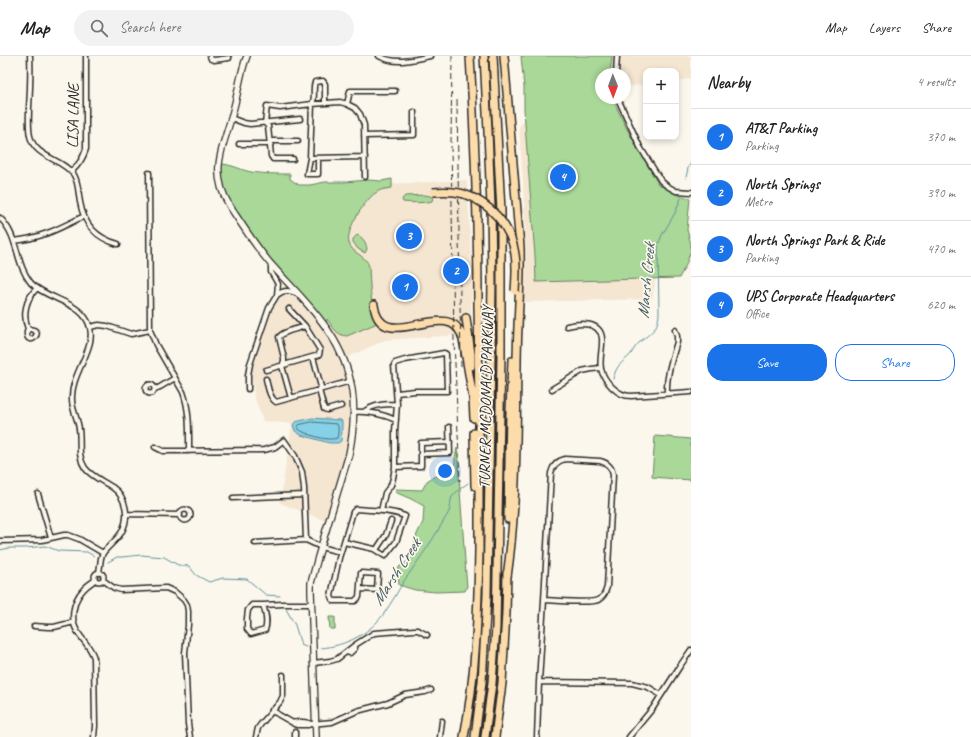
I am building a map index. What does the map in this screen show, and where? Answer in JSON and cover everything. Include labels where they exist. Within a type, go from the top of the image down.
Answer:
[{"type":"highway","points":[[464,737],[470,705],[475,647],[480,459],[474,112],[470,56]]},
{"type":"highway","name":"TURNER MCDONALD PARKWAY","points":[[475,737],[482,682],[486,606],[491,356],[491,213],[484,56]]},
{"type":"highway","name":"TURNER MCDONALD PARKWAY","points":[[485,737],[492,683],[496,627],[501,356],[501,211],[493,56]]},
{"type":"highway","points":[[504,56],[520,247],[515,458],[512,524],[507,578]]},
{"type":"highway","points":[[433,192],[463,194],[477,200],[494,212],[506,228],[512,240],[516,261],[510,412],[506,613],[502,683],[495,737]]},
{"type":"highway","points":[[374,305],[374,310],[381,322],[390,326],[400,327],[444,321],[457,327],[460,330],[463,339],[473,398]]},
{"type":"highway","points":[[466,318],[471,354],[474,413],[476,542],[478,551]]},
{"type":"street","points":[[30,56],[29,127],[31,140],[40,152],[64,165],[76,178],[80,202],[89,226],[97,234],[118,244]]},
{"type":"street","name":"LISA LANE","points":[[71,172],[77,168],[81,162],[86,149],[86,56]]},
{"type":"street","points":[[210,56],[211,59],[214,60],[229,58]]},
{"type":"street","points":[[247,56],[241,71],[235,106],[219,159],[218,172],[220,186],[228,205],[257,247],[328,331],[337,345],[346,366],[352,389],[354,412],[349,454],[321,547],[312,583],[311,604],[314,663],[313,723],[316,737]]},
{"type":"street","points":[[379,56],[392,61],[414,60],[430,56]]},
{"type":"street","points":[[616,68],[617,56]]},
{"type":"street","points":[[318,158],[318,174],[308,174],[312,104],[314,100],[315,82],[323,81],[325,84],[325,103]]},
{"type":"street","points":[[347,104],[350,91],[395,91]]},
{"type":"street","points":[[293,159],[273,159],[268,126],[265,123],[267,106],[280,108],[340,102],[355,108],[360,114],[364,125],[365,177]]},
{"type":"street","points":[[619,104],[640,147],[661,181],[676,191],[691,192]]},
{"type":"street","points":[[364,136],[414,135],[414,112]]},
{"type":"street","points":[[231,118],[250,124],[300,119]]},
{"type":"street","points":[[239,144],[298,140]]},
{"type":"street","points":[[310,158],[365,157]]},
{"type":"street","points":[[149,173],[150,330],[156,345],[176,378],[188,405],[189,451]]},
{"type":"street","points":[[14,241],[30,239],[46,234],[84,216]]},
{"type":"street","points":[[0,218],[9,229],[24,270],[31,282],[37,288],[78,310],[90,327],[90,344],[74,382],[72,393],[73,408],[80,431],[80,456],[83,465],[89,473],[112,487],[119,494],[124,503],[126,514],[122,532],[101,558],[100,573],[104,576],[102,580]]},
{"type":"street","points":[[248,389],[250,364],[270,308],[277,295],[278,284],[271,272],[270,263]]},
{"type":"street","points":[[28,329],[26,323],[26,306],[30,297],[37,288]]},
{"type":"street","points":[[277,295],[284,291],[298,294]]},
{"type":"street","points":[[266,370],[319,355],[320,350],[305,326],[289,309]]},
{"type":"street","points":[[567,326],[574,324],[591,324],[599,330],[602,339],[601,368],[603,375],[616,391],[623,395],[631,396],[691,392]]},
{"type":"street","points":[[90,327],[107,326],[131,334],[150,330]]},
{"type":"street","points":[[291,398],[282,366],[284,358],[279,337],[282,333],[305,326]]},
{"type":"street","points":[[668,393],[667,378],[677,342],[675,330]]},
{"type":"street","points":[[381,511],[385,494],[391,485],[395,467],[397,393],[394,363],[444,353],[446,354],[447,391],[415,391],[397,393]]},
{"type":"street","points":[[312,357],[324,409],[327,410],[341,406]]},
{"type":"street","points":[[552,389],[582,371],[592,368],[601,368]]},
{"type":"street","points":[[155,389],[176,378]]},
{"type":"street","points":[[266,379],[270,396],[276,402],[351,381]]},
{"type":"street","points":[[366,411],[374,406],[397,404]]},
{"type":"street","points":[[383,405],[383,414]]},
{"type":"street","points":[[374,406],[375,412]]},
{"type":"street","points":[[354,412],[375,412],[396,420]]},
{"type":"street","points":[[421,454],[450,453],[449,427]]},
{"type":"street","points":[[155,447],[163,451],[264,450],[275,447],[284,440],[299,464],[302,472],[306,540]]},
{"type":"street","points":[[395,467],[421,466],[421,443],[450,442]]},
{"type":"street","points":[[537,737],[539,682],[552,468],[557,462],[565,459],[604,462],[610,467],[613,475],[607,587],[605,593],[600,599],[593,602],[544,600]]},
{"type":"street","points":[[38,494],[51,538]]},
{"type":"street","points":[[234,498],[304,495]]},
{"type":"street","points":[[344,542],[376,550],[385,556],[396,542],[405,516],[381,511],[354,510],[340,552],[331,596],[332,600],[334,602],[355,601],[359,597],[361,573],[378,574],[377,590],[360,589]]},
{"type":"street","points":[[126,514],[180,515]]},
{"type":"street","points":[[376,550],[386,535],[391,521]]},
{"type":"street","points":[[0,541],[42,540],[64,535],[73,536],[103,554]]},
{"type":"street","points":[[255,543],[306,540],[321,547],[340,552]]},
{"type":"street","points":[[94,737],[94,658],[90,648],[78,632],[74,622],[74,610],[77,599],[82,590],[95,580],[95,575],[100,573]]},
{"type":"street","points":[[95,580],[99,582],[102,580],[114,588],[121,590],[166,588],[175,592],[184,600],[188,612],[188,635],[185,653],[188,724],[190,737]]},
{"type":"street","points":[[263,605],[267,625],[265,630],[251,634],[247,629],[248,610],[252,605],[311,604]]},
{"type":"street","points":[[34,626],[54,627],[74,622]]},
{"type":"street","points":[[314,663],[337,659],[374,633],[418,630],[427,635]]},
{"type":"street","points":[[629,737],[661,695],[691,650]]},
{"type":"street","points":[[256,737],[258,728],[280,702],[283,696],[283,674]]},
{"type":"street","points":[[539,682],[632,682],[648,687],[661,695]]},
{"type":"street","points":[[294,722],[332,722],[357,711],[431,690]]},
{"type":"street","points":[[272,710],[278,715],[294,722],[294,724],[298,726],[313,723]]},
{"type":"street","points":[[440,737],[442,721]]},
{"type":"street","points":[[295,732],[295,737]]},
{"type":"shaded area","points":[[611,56],[691,56],[691,78],[679,81],[679,68],[643,68],[643,84],[631,86],[631,68],[595,68],[595,104],[625,104],[640,143],[672,189],[652,299],[523,302],[526,256],[519,127],[528,115]]},
{"type":"shaded area","points":[[467,180],[472,273],[471,334],[385,340],[340,361],[354,398],[353,432],[331,523],[280,503],[292,424],[263,421],[254,396],[251,365],[270,308],[285,284],[326,329],[332,187]]},
{"type":"green space","points":[[521,56],[612,56],[611,68],[595,68],[595,104],[615,104],[627,129],[658,184],[678,195],[690,198],[687,230],[691,250],[686,265],[679,278],[536,282],[524,109],[524,87]]},
{"type":"green space","points":[[220,164],[251,172],[266,174],[290,174],[290,179],[299,185],[310,185],[325,182],[368,180],[381,181],[392,179],[392,188],[382,190],[372,195],[362,207],[353,223],[349,237],[349,243],[353,250],[365,259],[369,266],[372,301],[377,321],[375,324],[347,336],[343,336],[327,319],[326,330],[248,240],[221,191]]},
{"type":"green space","points":[[425,195],[433,198],[432,201],[403,202],[402,199],[405,196]]},
{"type":"green space","points":[[357,235],[363,239],[365,243],[367,249],[365,253],[358,249],[353,242],[353,239]]},
{"type":"green space","points":[[655,436],[691,439],[691,480],[652,477]]},
{"type":"green space","points":[[457,448],[467,586],[465,591],[436,592],[415,590],[399,585],[399,567],[408,561],[413,549],[417,534],[423,522],[424,506],[395,492],[396,489],[422,490],[427,481],[433,477],[454,474]]},
{"type":"green space","points":[[329,617],[335,617],[335,629],[330,629]]},
{"type":"water","points":[[312,418],[342,421],[341,441],[338,443],[329,443],[301,435],[295,431],[293,425],[295,422]]},
{"type":"waterway","name":"Marsh Creek","points":[[686,178],[688,168],[691,163]]},
{"type":"waterway","name":"Marsh Creek","points":[[613,379],[620,364],[631,354],[637,344],[653,330],[657,324],[659,314],[658,245],[675,213],[681,198]]},
{"type":"waterway","name":"Marsh Creek","points":[[321,648],[330,647],[349,641],[373,626],[388,608],[440,527],[449,511],[452,497],[468,483]]},
{"type":"waterway","name":"Marsh Creek","points":[[0,550],[45,546],[59,551],[87,552],[94,556]]},
{"type":"waterway","name":"Marsh Creek","points":[[108,562],[117,557],[141,555],[164,557],[178,565],[189,566],[196,575],[209,582],[223,578],[247,579],[266,595],[280,596]]},
{"type":"waterway","name":"Marsh Creek","points":[[286,609],[295,625],[301,645],[306,647]]},
{"type":"railway","points":[[452,56],[451,142],[454,340],[460,481]]},
{"type":"railway","points":[[457,100],[461,366]]},
{"type":"place","name":"UPS Corporate Headquarters","points":[[563,177]]},
{"type":"place","name":"North Springs Park & Ride","points":[[409,236]]},
{"type":"place","name":"North Springs","points":[[456,271]]},
{"type":"place","name":"AT&T Parking","points":[[405,287]]}]
